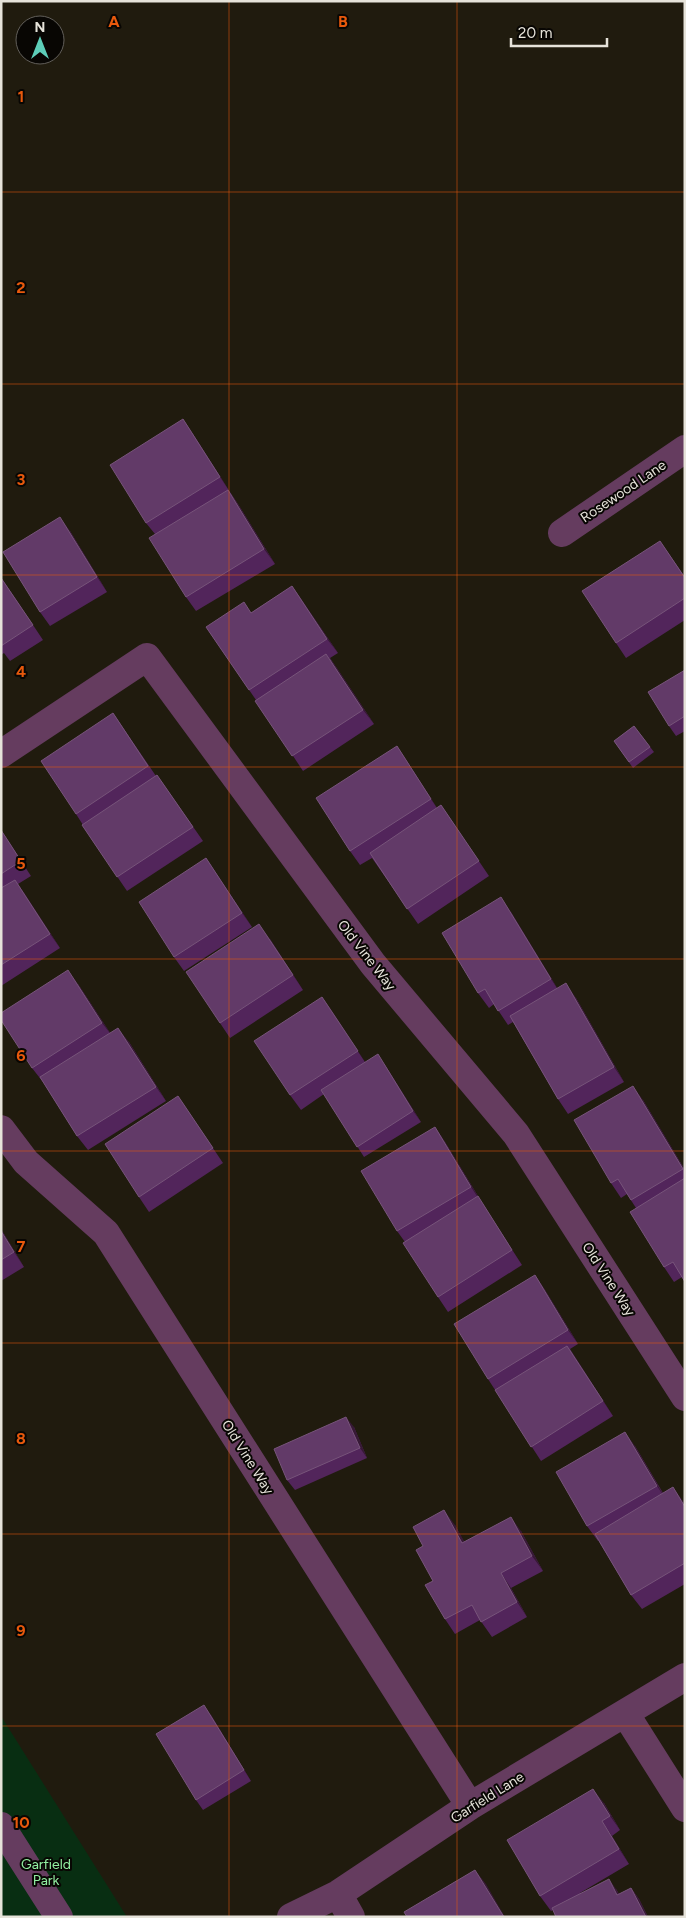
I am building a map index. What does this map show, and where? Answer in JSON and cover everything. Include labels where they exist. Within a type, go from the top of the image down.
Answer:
[{"type":"street","name":"Rosewood Lane","points":[[562,533],[685,449]]},
{"type":"street","name":"Old Vine Way","points":[[1,754],[147,657],[373,964],[516,1134],[685,1397]]},
{"type":"street","name":"Old Vine Way","points":[[6,1143],[106,1233],[470,1806]]},
{"type":"street","name":"Garfield Lane","points":[[291,1917],[344,1906],[470,1806],[685,1678]]},
{"type":"street","points":[[625,1713],[685,1808]]},
{"type":"street","points":[[1,1826],[60,1917]]},
{"type":"green space","name":"Garfield Park","points":[[1,1716],[127,1917],[1,1917]]},
{"type":"building","points":[[183,419],[220,477],[146,523],[110,465]]},
{"type":"building","points":[[228,490],[264,549],[186,597],[149,538]]},
{"type":"building","points":[[60,517],[97,577],[40,612],[3,552]]},
{"type":"building","points":[[660,541],[685,578],[685,598],[616,643],[582,591]]},
{"type":"building","points":[[1,578],[33,625],[1,646]]},
{"type":"building","points":[[292,586],[327,639],[249,690],[206,627],[244,602],[251,613]]},
{"type":"building","points":[[326,654],[363,710],[292,756],[255,701]]},
{"type":"building","points":[[685,670],[685,716],[669,726],[648,692]]},
{"type":"building","points":[[113,713],[148,766],[76,814],[41,761]]},
{"type":"building","points":[[634,726],[650,747],[629,762],[614,741]]},
{"type":"building","points":[[397,746],[431,799],[350,851],[316,798]]},
{"type":"building","points":[[157,775],[193,827],[117,877],[82,825]]},
{"type":"building","points":[[441,805],[479,861],[407,909],[370,853]]},
{"type":"building","points":[[1,830],[21,861],[1,874]]},
{"type":"building","points":[[206,858],[242,913],[174,957],[139,902]]},
{"type":"building","points":[[15,880],[50,934],[1,965],[1,888]]},
{"type":"building","points":[[501,897],[551,979],[498,1011],[485,989],[478,993],[442,933]]},
{"type":"building","points":[[259,924],[293,975],[220,1023],[186,972]]},
{"type":"building","points":[[68,970],[102,1023],[32,1068],[1,1020],[1,1013]]},
{"type":"building","points":[[566,983],[614,1067],[558,1099],[510,1016]]},
{"type":"building","points":[[322,997],[358,1051],[290,1095],[254,1041]]},
{"type":"building","points":[[118,1028],[156,1087],[77,1136],[40,1077]]},
{"type":"building","points":[[378,1054],[413,1111],[357,1147],[321,1090]]},
{"type":"building","points":[[633,1086],[683,1169],[631,1200],[618,1179],[611,1183],[574,1120]]},
{"type":"building","points":[[178,1096],[213,1148],[139,1197],[105,1144]]},
{"type":"building","points":[[435,1127],[471,1187],[397,1231],[361,1171]]},
{"type":"building","points":[[685,1178],[685,1282],[673,1262],[664,1267],[630,1212]]},
{"type":"building","points":[[478,1196],[512,1250],[438,1297],[403,1243]]},
{"type":"building","points":[[1,1231],[14,1252],[1,1260]]},
{"type":"building","points":[[535,1275],[568,1330],[488,1379],[454,1324]]},
{"type":"building","points":[[567,1346],[603,1401],[531,1447],[495,1390]]},
{"type":"building","points":[[346,1417],[360,1448],[287,1480],[274,1449]]},
{"type":"building","points":[[625,1432],[657,1486],[587,1526],[556,1472]]},
{"type":"building","points":[[673,1487],[685,1507],[685,1563],[631,1595],[595,1534]]},
{"type":"building","points":[[444,1510],[462,1543],[511,1517],[532,1556],[501,1573],[517,1602],[481,1622],[472,1605],[445,1619],[425,1585],[433,1581],[416,1550],[423,1546],[413,1527]]},
{"type":"building","points":[[204,1705],[244,1770],[196,1800],[156,1734]]},
{"type":"building","points":[[593,1789],[610,1816],[602,1821],[619,1849],[540,1896],[507,1840]]},
{"type":"building","points":[[475,1870],[504,1917],[407,1917],[404,1912]]},
{"type":"building","points":[[609,1879],[617,1895],[631,1888],[646,1917],[556,1917],[552,1908]]}]
